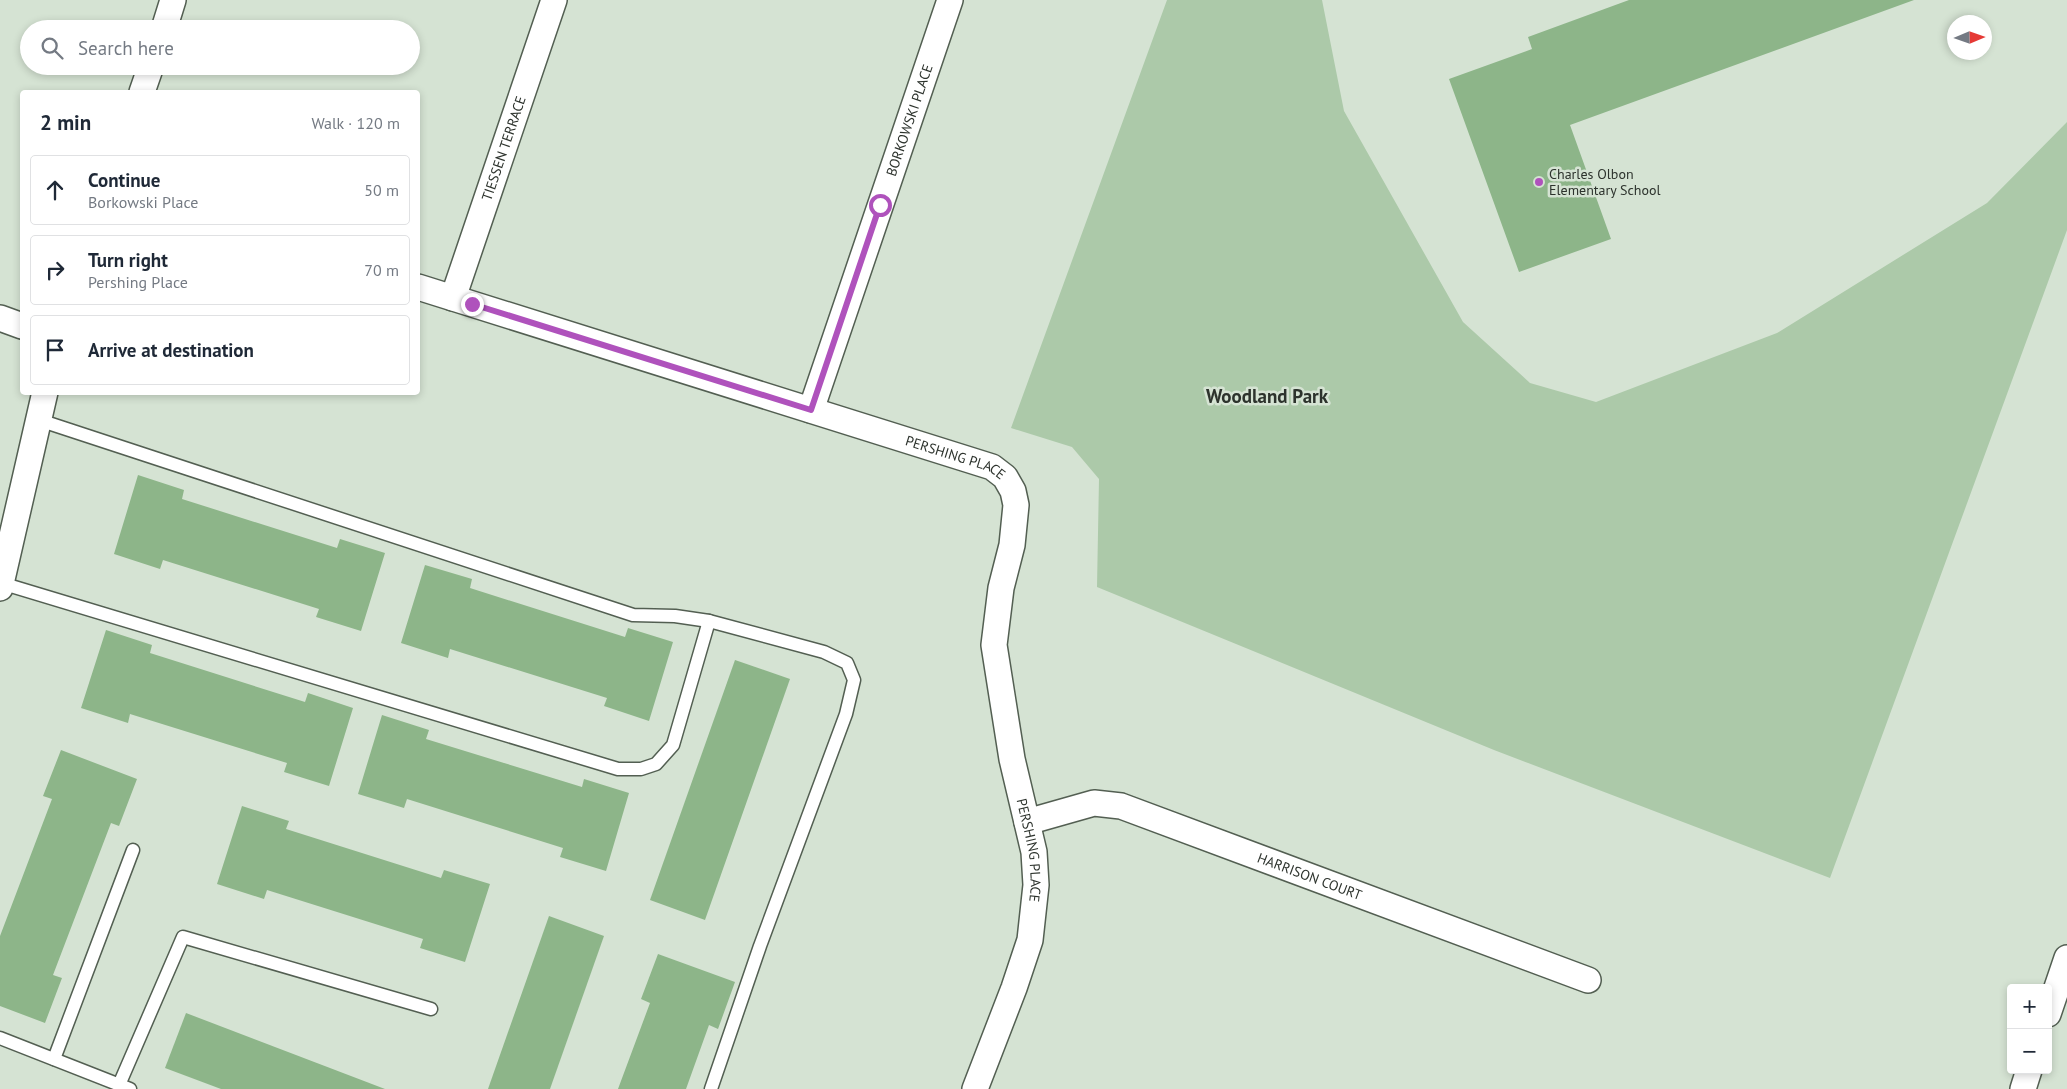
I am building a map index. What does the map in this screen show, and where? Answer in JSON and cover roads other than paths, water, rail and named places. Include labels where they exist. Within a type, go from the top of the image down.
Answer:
[{"type":"street","points":[[167,20],[174,0]]},
{"type":"street","name":"TIESSEN TERRACE","points":[[453,298],[554,0]]},
{"type":"street","name":"BORKOWSKI PLACE","points":[[811,410],[950,0]]},
{"type":"street","points":[[143,90],[148,75]]},
{"type":"street","name":"PERSHING PLACE","points":[[420,288],[992,467],[1005,477],[1013,491],[1016,505],[1012,545],[1001,588],[994,645],[1012,759],[1034,852],[1036,885],[1030,940],[1014,988],[975,1089]]},
{"type":"street","points":[[0,318],[20,325]]},
{"type":"street","points":[[1,586],[44,395]]},
{"type":"street","name":"HARRISON COURT","points":[[1027,822],[1094,803],[1121,806],[1588,980]]},
{"type":"street","points":[[2052,1002],[2067,958]]},
{"type":"street","points":[[2023,1089],[2028,1074]]},
{"type":"lane","points":[[39,420],[633,615],[675,616],[709,621],[824,652],[847,663],[854,680],[846,714],[760,946],[711,1089]]},
{"type":"lane","points":[[1,586],[618,770],[641,769],[656,764],[673,746],[709,621]]},
{"type":"lane","points":[[54,1059],[134,850]]},
{"type":"lane","points":[[0,1038],[125,1087],[183,937],[431,1009]]},
{"type":"place","name":"Charles Olbon Elementary School","points":[[1539,182]]},
{"type":"district","name":"Woodland Park","points":[[1267,396]]}]
